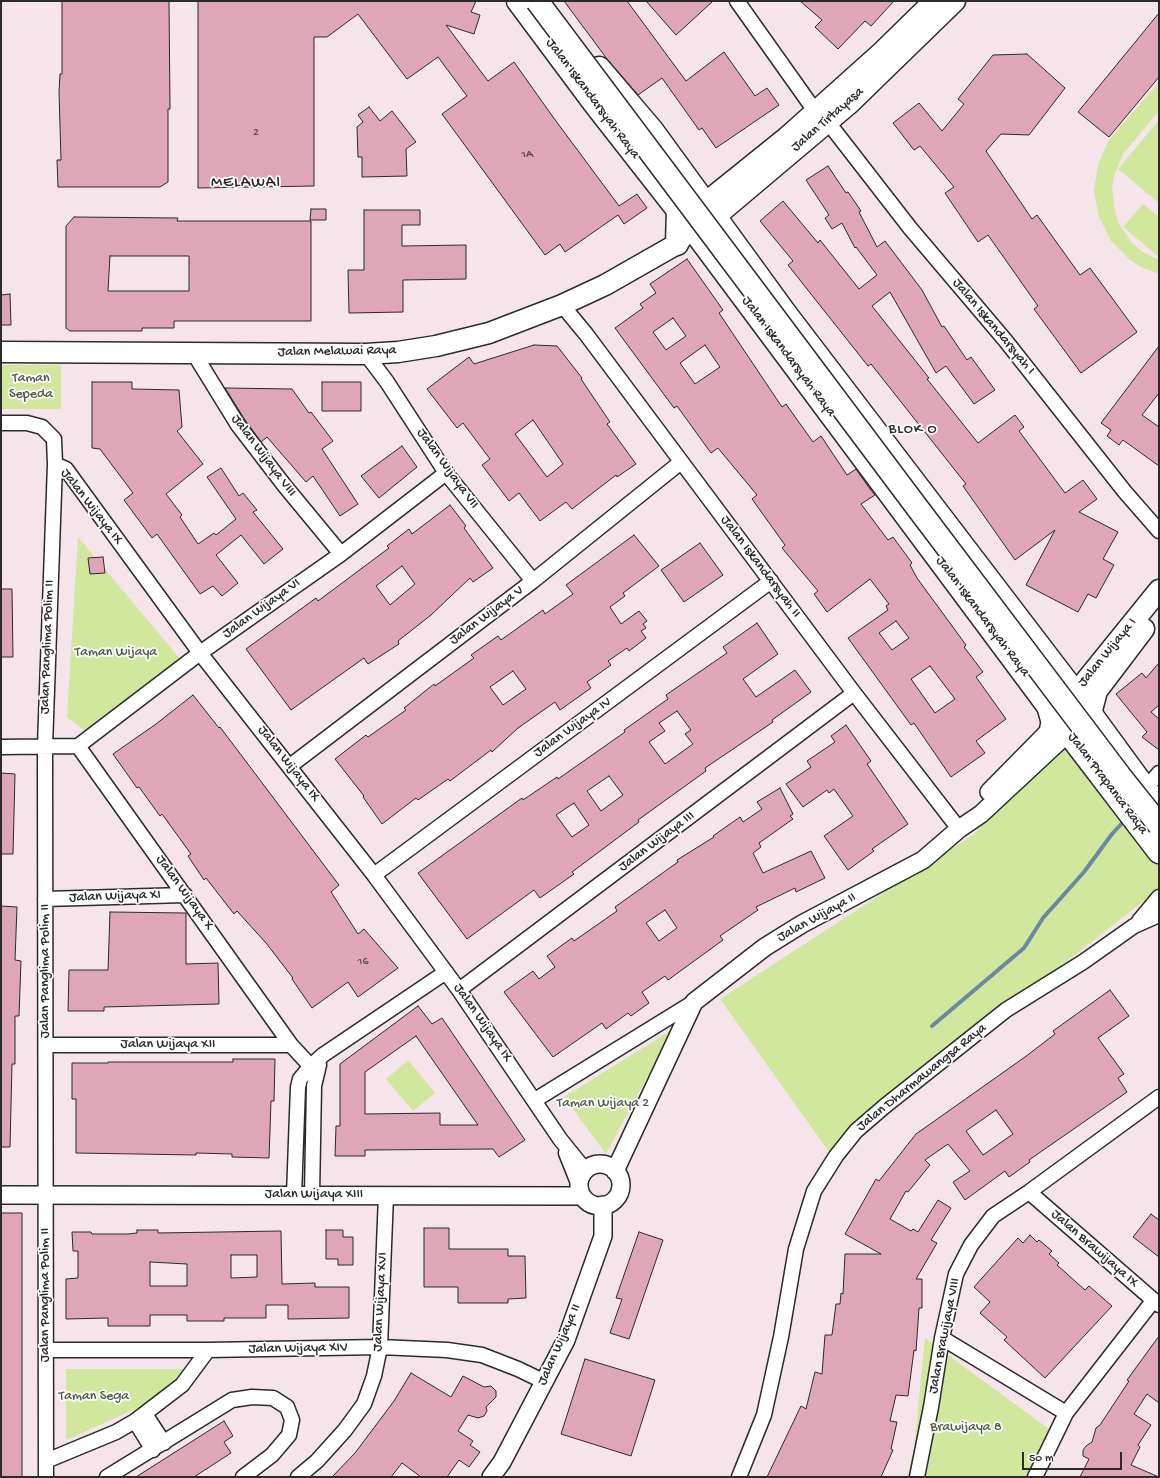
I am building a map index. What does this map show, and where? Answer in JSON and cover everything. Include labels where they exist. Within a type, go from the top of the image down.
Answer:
[{"type":"main road","name":"Jalan Iskandarsyah Raya","points":[[518,1],[594,103],[678,209],[1050,708]]},
{"type":"main road","points":[[537,1],[916,506],[1120,776],[1159,825]]},
{"type":"main road","name":"Jalan Iskandarsyah Raya","points":[[549,1],[606,77],[652,130],[786,314],[1076,693]]},
{"type":"main road","name":"Jalan Tirtayasa","points":[[694,232],[710,210],[821,116],[883,51],[934,1]]},
{"type":"main road","name":"Jalan Tirtayasa","points":[[821,116],[849,104],[955,1]]},
{"type":"main road","points":[[677,244],[678,209]]},
{"type":"main road","name":"Jalan Melawai Raya","points":[[1,352],[366,354],[398,352],[436,346],[489,333],[562,305],[605,285],[677,244],[694,232]]},
{"type":"main road","name":"Jalan Wijaya I","points":[[1050,708],[1076,693],[1159,590]]},
{"type":"main road","name":"Jalan Wijaya I","points":[[1090,714],[1097,691],[1159,610]]},
{"type":"main road","name":"Jalan Prapanca Raya","points":[[1076,693],[1159,807]]},
{"type":"main road","name":"Jalan Prapanca Raya","points":[[1050,708],[1159,852]]},
{"type":"street","name":"Jalan Iskandarsyah I","points":[[737,1],[821,116],[910,228],[1005,340],[1125,492],[1159,532]]},
{"type":"street","name":"Jalan Iskandarsyah II","points":[[562,305],[586,334],[854,693],[958,827]]},
{"type":"street","name":"Jalan Wijaya VIII","points":[[193,352],[238,425],[284,485],[341,554]]},
{"type":"street","name":"Jalan Wijaya VII","points":[[366,354],[387,382],[446,473],[533,581]]},
{"type":"street","name":"Jalan Wijaya IX","points":[[1,423],[27,423],[42,427],[54,439],[55,464],[66,469],[200,653],[374,875],[459,990],[560,1139],[586,1170]]},
{"type":"street","name":"Jalan Wijaya V","points":[[290,766],[533,581],[681,462]]},
{"type":"street","name":"Jalan Panglima Polim II","points":[[46,1477],[47,1194],[45,746],[55,464]]},
{"type":"street","name":"Jalan Wijaya VI","points":[[78,746],[200,653],[341,554],[446,473]]},
{"type":"street","name":"Jalan Wijaya IV","points":[[374,875],[771,581]]},
{"type":"street","name":"Jalan Wijaya III","points":[[459,990],[854,693]]},
{"type":"street","name":"Jalan Wijaya II","points":[[535,1100],[694,1002],[766,947],[802,924],[923,860],[945,842],[1048,732],[1050,708]]},
{"type":"street","name":"Jalan Wijaya II","points":[[958,827],[981,814],[1068,733]]},
{"type":"street","points":[[1,746],[78,746]]},
{"type":"street","name":"Jalan Wijaya X","points":[[78,746],[291,1045],[313,1070]]},
{"type":"street","points":[[1145,789],[1159,773]]},
{"type":"street","name":"Jalan Wijaya XI","points":[[46,899],[185,895]]},
{"type":"street","name":"Jalan Dharmawangsa Raya","points":[[1134,926],[1159,897]]},
{"type":"street","name":"Jalan Dharmawangsa Raya","points":[[739,1477],[764,1415],[781,1337],[796,1249],[814,1191],[836,1156],[856,1130],[1006,1010],[1083,962],[1134,926],[1159,915]]},
{"type":"street","points":[[294,1195],[298,1087],[300,1079],[313,1070],[323,1055],[446,972]]},
{"type":"street","name":"Jalan Wijaya II","points":[[615,1171],[694,1002]]},
{"type":"street","name":"Jalan Wijaya XII","points":[[46,1045],[291,1045]]},
{"type":"street","points":[[312,1195],[313,1070]]},
{"type":"street","name":"Jalan Brawijaya VIII","points":[[917,1477],[931,1407],[942,1338],[956,1274],[971,1245],[993,1216],[1157,1102]]},
{"type":"street","name":"Jalan Wijaya IX","points":[[560,1139],[581,1192]]},
{"type":"street","points":[[600,1164],[608,1166],[615,1171],[620,1181],[619,1193],[612,1202],[603,1205],[591,1203],[581,1192],[580,1180],[586,1170],[592,1166],[600,1164]]},
{"type":"street","name":"Jalan Wijaya XIII","points":[[1,1195],[386,1195],[581,1192]]},
{"type":"street","name":"Jalan Brawijaya IX","points":[[1029,1192],[1156,1303]]},
{"type":"street","name":"Jalan Wijaya XVI","points":[[298,1477],[318,1461],[345,1430],[364,1404],[374,1376],[380,1347],[386,1195]]},
{"type":"street","name":"Jalan Wijaya II","points":[[491,1477],[502,1462],[566,1340],[603,1236],[603,1205]]},
{"type":"street","points":[[1034,1477],[1066,1413],[1156,1303]]},
{"type":"street","points":[[942,1338],[1066,1413]]},
{"type":"street","name":"Jalan Wijaya XIV","points":[[46,1350],[208,1350],[380,1347],[447,1350],[482,1355],[518,1369],[545,1382]]},
{"type":"street","points":[[46,1461],[116,1432],[140,1417],[182,1385],[208,1350]]},
{"type":"street","points":[[107,1477],[232,1400],[252,1397],[274,1398],[287,1407],[292,1420],[289,1435],[272,1455],[243,1477]]},
{"type":"street","points":[[140,1417],[158,1446]]},
{"type":"green space","points":[[1159,82],[1159,111],[1123,154],[1114,176],[1112,188],[1115,212],[1119,224],[1133,244],[1143,252],[1159,260],[1159,274],[1141,267],[1130,260],[1111,241],[1099,217],[1094,191],[1098,165],[1108,141]]},
{"type":"green space","points":[[1159,120],[1159,203],[1118,169]]},
{"type":"green space","points":[[1143,204],[1159,217],[1159,257],[1123,227]]},
{"type":"green space","name":"Taman Sepeda","points":[[1,365],[61,365],[61,409],[1,409]]},
{"type":"green space","name":"Taman Wijaya","points":[[78,537],[181,660],[85,731],[67,717]]},
{"type":"green space","points":[[1064,734],[1159,861],[1159,889],[855,1127],[832,1156],[720,999],[974,834]]},
{"type":"green space","name":"Taman Wijaya 2","points":[[673,1029],[606,1154],[564,1097]]},
{"type":"green space","points":[[408,1060],[435,1093],[413,1111],[386,1079]]},
{"type":"green space","name":"Brawijaya 8","points":[[925,1338],[1053,1432],[1032,1477],[907,1477],[914,1450]]},
{"type":"green space","name":"Taman Sega","points":[[66,1369],[192,1369],[158,1399],[66,1440]]},
{"type":"building","points":[[62,1],[169,1],[170,109],[168,109],[168,182],[160,187],[58,187],[57,160],[61,160],[59,92],[60,74],[62,74]]},
{"type":"building","points":[[198,1],[476,1],[471,12],[480,15],[474,34],[446,25],[488,81],[514,62],[619,206],[637,194],[647,208],[624,224],[618,215],[565,252],[560,244],[545,255],[442,114],[467,96],[438,57],[407,79],[358,14],[327,37],[314,37],[314,186],[198,188]]},
{"type":"building","points":[[564,1],[627,1],[686,81],[724,52],[755,96],[767,88],[779,105],[716,148],[702,128],[699,130],[662,78],[638,95],[607,59]]},
{"type":"building","points":[[646,1],[713,1],[676,35]]},
{"type":"building","points":[[800,1],[894,1],[871,26],[865,21],[838,49],[815,27],[822,20]]},
{"type":"building","points":[[1159,13],[1159,77],[1109,137],[1078,112]]},
{"type":"building","points":[[1027,54],[1065,88],[1029,135],[1001,134],[986,151],[1032,219],[1037,215],[1080,275],[1090,268],[1137,332],[1081,373],[1034,309],[1038,306],[988,235],[978,242],[945,193],[954,187],[920,146],[914,150],[893,123],[919,103],[942,131],[964,104],[958,99],[993,55]]},
{"type":"building","points":[[369,107],[380,121],[392,111],[416,142],[406,149],[407,176],[362,177],[362,157],[358,157],[357,127],[363,122],[358,115]]},
{"type":"building","points":[[828,166],[846,193],[848,192],[861,211],[859,212],[877,247],[885,241],[922,290],[942,327],[944,326],[967,360],[971,357],[995,390],[974,404],[946,366],[936,373],[890,292],[872,306],[929,378],[927,379],[978,443],[1015,415],[1024,427],[1019,431],[1065,493],[1083,480],[1097,499],[1079,512],[1118,532],[1103,559],[1114,565],[1096,598],[1088,594],[1078,612],[1026,585],[1055,530],[1015,560],[963,486],[966,484],[871,364],[868,366],[788,265],[793,261],[760,221],[783,201],[818,243],[820,240],[859,289],[877,275],[856,247],[855,248],[842,223],[832,229],[825,218],[829,215],[806,180]]},
{"type":"building","points":[[311,209],[326,209],[326,220],[310,220]]},
{"type":"building","points":[[364,210],[420,210],[420,225],[402,225],[402,246],[466,245],[466,279],[403,280],[403,312],[349,313],[348,270],[364,270]]},
{"type":"building","points":[[74,217],[178,218],[177,221],[311,221],[311,321],[174,321],[174,328],[142,328],[142,331],[70,331],[66,328],[66,226]],"holes":[[[110,256],[189,256],[189,291],[108,291]]]},
{"type":"building","points":[[687,259],[723,310],[719,313],[782,407],[786,404],[813,442],[821,436],[847,475],[856,469],[875,495],[861,504],[888,540],[893,537],[912,563],[910,565],[917,578],[966,645],[964,647],[983,672],[976,677],[1006,719],[976,741],[985,753],[951,777],[914,723],[911,725],[848,638],[888,610],[886,606],[889,604],[870,579],[827,612],[814,594],[818,591],[782,548],[785,545],[752,499],[757,495],[718,448],[711,453],[677,406],[674,408],[615,328],[643,308],[640,304],[656,293],[650,284]],"holes":[[[673,318],[686,336],[666,350],[653,332]],[[705,345],[720,367],[695,384],[680,363]],[[896,621],[909,638],[892,650],[879,633]],[[930,666],[955,699],[935,713],[911,679]]]},
{"type":"building","points":[[10,294],[11,325],[1,325],[1,295]]},
{"type":"building","points":[[534,345],[557,346],[582,378],[581,379],[610,422],[607,424],[636,464],[617,477],[616,475],[572,509],[566,502],[540,521],[519,493],[509,501],[482,465],[490,459],[463,423],[457,428],[427,389],[469,357],[474,364]],"holes":[[[533,420],[563,464],[547,477],[515,434]]]},
{"type":"building","points":[[1159,346],[1159,393],[1142,415],[1159,427],[1159,466],[1123,440],[1119,445],[1107,436],[1111,430],[1101,423]]},
{"type":"building","points":[[92,382],[132,382],[132,389],[179,390],[182,427],[177,431],[203,464],[166,494],[182,515],[180,517],[198,544],[214,533],[216,535],[236,519],[207,477],[221,468],[239,496],[243,493],[257,510],[253,512],[283,549],[264,564],[241,535],[216,555],[238,583],[222,596],[213,586],[200,594],[157,534],[152,538],[124,500],[133,493],[100,449],[92,448]]},
{"type":"building","points":[[322,382],[361,382],[361,411],[322,411]]},
{"type":"building","points":[[225,388],[292,389],[309,413],[311,412],[333,441],[322,449],[358,504],[340,516],[313,476],[306,482],[267,437],[261,442]]},
{"type":"building","points":[[402,446],[417,467],[379,498],[361,476]]},
{"type":"building","points":[[450,505],[466,526],[464,528],[493,568],[473,582],[470,578],[431,615],[398,641],[399,644],[368,664],[364,658],[291,710],[246,649],[316,598],[318,601],[389,548],[387,546],[409,529],[412,534]],"holes":[[[402,566],[415,584],[390,605],[376,586]]]},
{"type":"building","points":[[634,535],[659,566],[623,593],[625,596],[610,607],[621,624],[639,611],[647,621],[643,624],[646,628],[641,631],[646,638],[629,651],[627,648],[608,661],[611,665],[587,682],[591,688],[560,710],[555,702],[518,728],[492,752],[491,750],[450,781],[448,779],[418,800],[416,798],[382,824],[363,797],[364,796],[335,759],[366,735],[368,737],[406,710],[404,708],[434,684],[435,686],[474,658],[471,655],[498,636],[501,640],[543,610],[545,614],[573,594],[566,585]],"holes":[[[513,671],[526,689],[503,705],[490,687]]]},
{"type":"building","points":[[700,543],[723,575],[684,602],[661,570]]},
{"type":"building","points":[[103,557],[105,573],[90,574],[88,558]]},
{"type":"building","points":[[1,589],[12,589],[13,657],[1,657]]},
{"type":"building","points":[[757,623],[778,654],[743,679],[756,697],[795,670],[811,692],[772,720],[773,722],[705,768],[706,771],[638,820],[639,822],[572,872],[574,874],[540,898],[534,890],[467,939],[418,873],[522,798],[523,800],[557,777],[558,779],[625,732],[624,730],[668,699],[666,695],[727,653],[723,647]],"holes":[[[677,711],[691,730],[685,734],[693,744],[665,764],[649,742],[665,731],[659,723]],[[609,776],[623,795],[601,811],[587,791]],[[574,803],[589,825],[572,837],[556,815]]]},
{"type":"building","points":[[1159,663],[1159,705],[1151,712],[1159,719],[1159,750],[1142,737],[1147,732],[1116,694],[1142,673],[1146,678]]},
{"type":"building","points":[[193,695],[219,728],[220,727],[339,885],[331,892],[358,934],[364,929],[398,968],[358,997],[348,982],[312,1008],[292,979],[293,978],[266,943],[237,911],[234,914],[206,878],[204,880],[188,856],[191,854],[162,814],[160,816],[139,787],[137,788],[113,754],[156,724]]},
{"type":"building","points":[[846,725],[871,761],[867,764],[908,824],[872,849],[874,851],[848,870],[824,836],[853,816],[834,789],[829,793],[827,790],[803,807],[786,784],[811,767],[807,761],[835,742],[831,736]]},
{"type":"building","points":[[1,773],[15,774],[13,854],[1,854]]},
{"type":"building","points":[[780,788],[793,814],[790,816],[793,819],[759,843],[761,847],[753,853],[763,873],[811,851],[825,878],[796,892],[795,888],[756,907],[758,910],[720,936],[723,940],[668,980],[665,976],[642,992],[649,1003],[631,1016],[628,1013],[606,1029],[602,1023],[553,1057],[504,992],[533,971],[539,979],[555,967],[547,956],[572,938],[574,941],[617,911],[615,907],[678,862],[677,860],[714,837],[713,836],[740,817],[743,822],[762,809],[757,802]],"holes":[[[665,910],[677,928],[659,941],[646,923]]]},
{"type":"building","points":[[1,906],[17,907],[15,960],[21,961],[19,1016],[15,1016],[15,1064],[12,1064],[10,1147],[1,1147]]},
{"type":"building","points":[[110,912],[186,913],[186,964],[218,963],[219,1004],[104,1007],[104,1011],[68,1011],[69,970],[108,970]]},
{"type":"building","points":[[1110,990],[1129,1016],[1098,1038],[1124,1074],[1118,1078],[1127,1092],[1029,1160],[1030,1162],[1009,1177],[1005,1171],[965,1200],[953,1182],[970,1171],[948,1144],[925,1160],[930,1165],[908,1192],[906,1191],[890,1219],[911,1231],[913,1229],[918,1232],[938,1200],[951,1208],[931,1240],[937,1243],[916,1279],[922,1279],[922,1308],[919,1308],[916,1351],[914,1350],[908,1396],[896,1395],[890,1421],[897,1422],[891,1449],[893,1450],[881,1477],[767,1477],[801,1406],[806,1409],[815,1372],[822,1374],[825,1335],[832,1335],[836,1304],[840,1304],[841,1293],[843,1294],[845,1254],[881,1254],[845,1234],[876,1179],[879,1181],[916,1134],[1025,1057],[1055,1034],[1053,1031]],"holes":[[[996,1110],[1013,1134],[983,1155],[966,1131]]]},
{"type":"building","points":[[418,1006],[432,1024],[442,1018],[525,1140],[499,1157],[493,1149],[365,1150],[365,1156],[335,1156],[336,1126],[340,1126],[340,1064]],"holes":[[[416,1036],[478,1125],[440,1125],[440,1113],[365,1114],[365,1072]]]},
{"type":"building","points":[[233,1059],[275,1059],[274,1101],[271,1101],[269,1158],[232,1157],[232,1154],[196,1153],[196,1155],[76,1153],[76,1099],[72,1099],[72,1063],[233,1062]]},
{"type":"building","points":[[1,1213],[22,1213],[22,1477],[1,1477]]},
{"type":"building","points":[[1151,1214],[1159,1220],[1159,1257],[1133,1237]]},
{"type":"building","points":[[424,1228],[449,1228],[449,1249],[508,1249],[508,1256],[525,1256],[526,1298],[508,1299],[508,1303],[458,1303],[458,1287],[424,1287]]},
{"type":"building","points":[[137,1230],[158,1230],[158,1233],[281,1231],[282,1284],[315,1283],[315,1287],[349,1287],[349,1318],[288,1319],[288,1305],[266,1305],[266,1318],[224,1318],[224,1321],[187,1321],[187,1315],[150,1315],[150,1326],[108,1326],[108,1318],[66,1319],[66,1279],[78,1278],[78,1251],[73,1251],[72,1232],[91,1232],[92,1234],[137,1233]],"holes":[[[231,1255],[257,1255],[257,1277],[231,1278]],[[150,1262],[187,1264],[187,1286],[150,1286]]]},
{"type":"building","points":[[326,1230],[343,1230],[343,1237],[353,1237],[353,1265],[338,1265],[338,1259],[326,1259]]},
{"type":"building","points":[[639,1232],[663,1240],[629,1339],[610,1333],[622,1299],[616,1298]]},
{"type":"building","points":[[1030,1235],[1037,1242],[1039,1240],[1052,1251],[1049,1254],[1059,1263],[1057,1265],[1085,1290],[1089,1286],[1112,1306],[1045,1378],[1004,1340],[1007,1337],[980,1313],[990,1302],[974,1287],[1018,1238],[1023,1243]]},
{"type":"building","points":[[1159,1336],[1159,1403],[1147,1394],[1134,1414],[1151,1425],[1138,1445],[1140,1447],[1131,1465],[1159,1477],[1080,1477],[1089,1459],[1083,1456],[1083,1450],[1092,1442],[1096,1428],[1100,1425],[1129,1381],[1127,1380]]},
{"type":"building","points":[[585,1359],[655,1380],[631,1456],[561,1434]]},
{"type":"building","points":[[411,1373],[451,1397],[463,1376],[484,1387],[491,1386],[496,1391],[496,1397],[486,1407],[487,1411],[484,1416],[478,1418],[468,1415],[458,1431],[473,1441],[470,1445],[480,1452],[469,1467],[459,1460],[447,1477],[421,1477],[402,1463],[391,1477],[332,1477],[355,1453],[394,1401]]},
{"type":"building","points":[[224,1421],[233,1436],[224,1442],[231,1453],[194,1477],[136,1477]]},
{"type":"waterway","points":[[932,1026],[1024,948],[1043,918],[1084,872],[1112,834],[1126,819]]},
{"type":"district","name":"MELAWAI","points":[[246,184]]},
{"type":"district","name":"BLOK O","points":[[913,430]]}]
